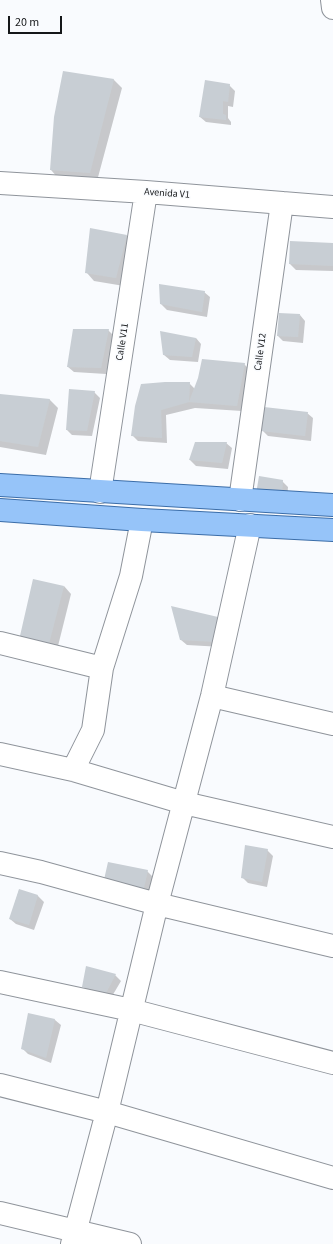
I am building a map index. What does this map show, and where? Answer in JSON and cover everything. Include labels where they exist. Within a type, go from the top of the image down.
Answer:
[{"type":"main road","points":[[0,485],[333,505]]},
{"type":"main road","points":[[0,510],[142,520],[333,530]]},
{"type":"street","points":[[332,0],[333,8]]},
{"type":"street","name":"Avenida V1","points":[[0,183],[146,192],[333,207]]},
{"type":"street","name":"Calle V11","points":[[100,492],[146,192]]},
{"type":"street","name":"Calle V12","points":[[240,500],[282,203]]},
{"type":"street","points":[[73,770],[93,730],[102,668],[131,576],[142,520]]},
{"type":"street","points":[[74,1237],[107,1112],[157,904],[212,696],[250,525]]},
{"type":"street","points":[[0,643],[102,668]]},
{"type":"street","points":[[212,696],[333,724]]},
{"type":"street","points":[[0,754],[73,770],[184,803],[333,837]]},
{"type":"street","points":[[0,863],[41,872],[157,904],[333,946]]},
{"type":"street","points":[[0,982],[131,1010],[333,1062]]},
{"type":"street","points":[[0,1085],[107,1112],[333,1178]]},
{"type":"street","points":[[0,1213],[74,1237],[130,1244]]},
{"type":"building","points":[[63,71],[114,79],[90,173],[50,170],[54,117]]},
{"type":"building","points":[[205,80],[230,84],[228,102],[223,101],[223,114],[226,115],[226,120],[199,117]]},
{"type":"building","points":[[90,228],[127,235],[116,278],[85,273]]},
{"type":"building","points":[[290,241],[333,243],[333,266],[289,264]]},
{"type":"building","points":[[159,284],[205,291],[202,312],[160,304]]},
{"type":"building","points":[[279,313],[300,314],[298,337],[277,336]]},
{"type":"building","points":[[73,329],[109,329],[101,368],[67,367]]},
{"type":"building","points":[[160,331],[196,338],[192,357],[163,355]]},
{"type":"building","points":[[202,359],[245,363],[237,406],[189,402],[198,378]]},
{"type":"building","points":[[190,382],[189,402],[161,410],[162,438],[131,436],[135,406],[141,384]]},
{"type":"building","points":[[69,389],[95,391],[87,431],[66,430]]},
{"type":"building","points":[[0,394],[50,399],[38,447],[0,441]]},
{"type":"building","points":[[264,407],[308,412],[305,436],[261,431]]},
{"type":"building","points":[[195,442],[227,442],[222,463],[189,460]]},
{"type":"building","points":[[259,476],[283,480],[282,494],[256,494]]},
{"type":"building","points":[[33,579],[64,586],[46,655],[17,649]]},
{"type":"building","points":[[171,606],[218,617],[217,642],[180,640]]},
{"type":"building","points":[[245,845],[268,849],[262,882],[241,878]]},
{"type":"building","points":[[108,862],[148,870],[141,901],[101,893]]},
{"type":"building","points":[[19,889],[38,895],[29,925],[9,919]]},
{"type":"building","points":[[86,966],[116,974],[106,993],[82,987]]},
{"type":"building","points":[[28,1013],[55,1019],[46,1058],[21,1049]]}]
